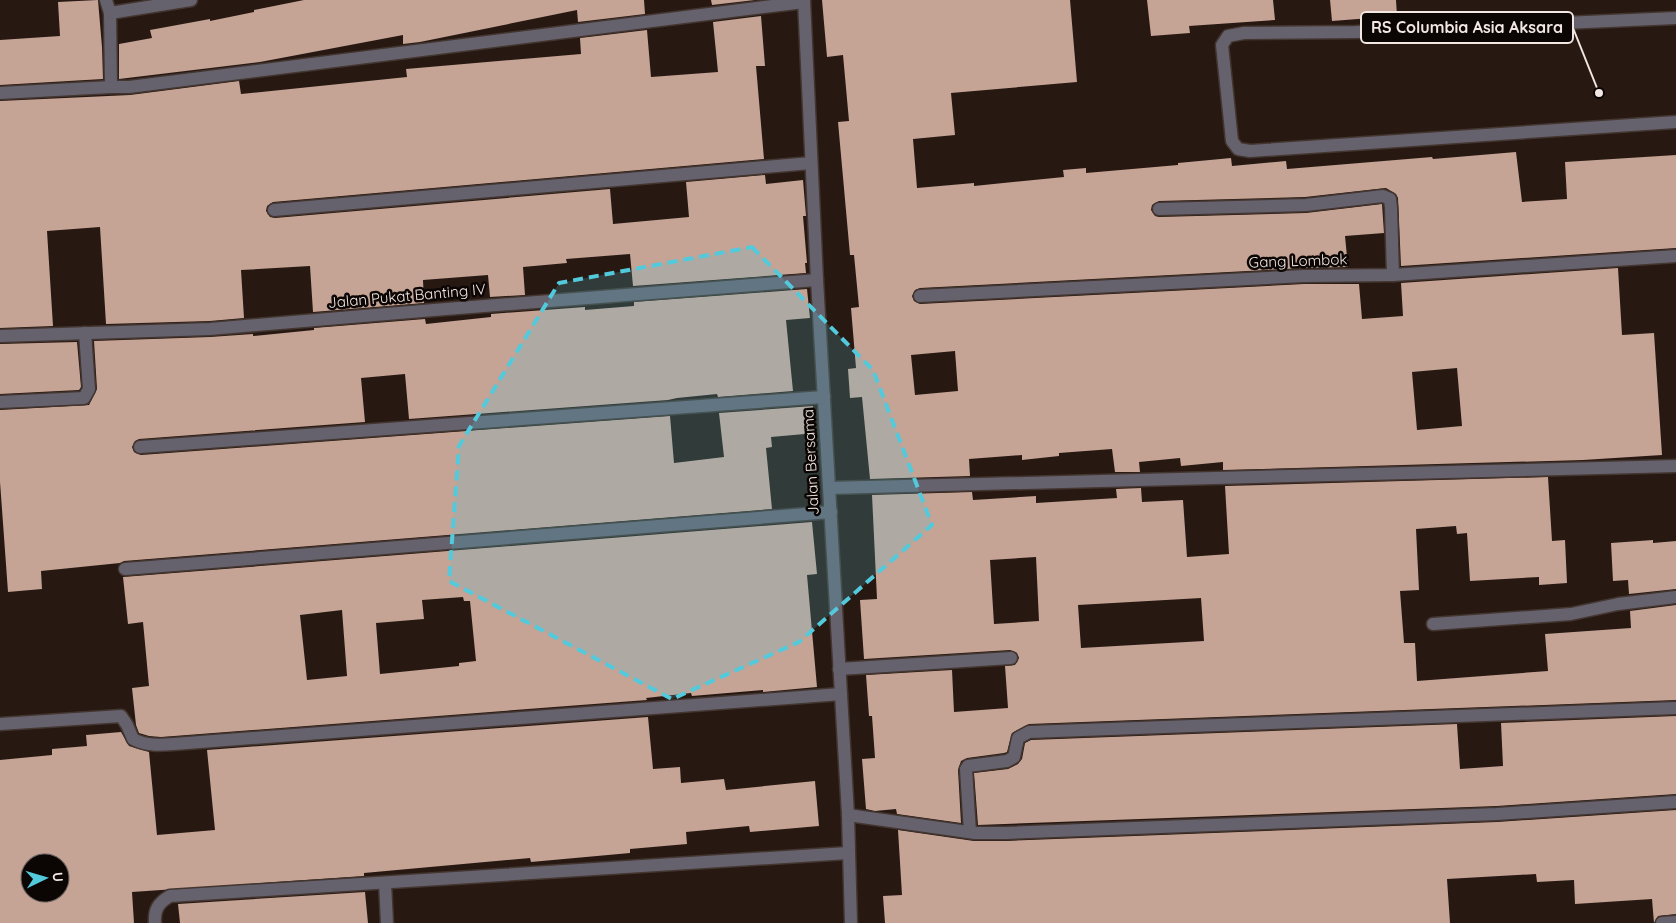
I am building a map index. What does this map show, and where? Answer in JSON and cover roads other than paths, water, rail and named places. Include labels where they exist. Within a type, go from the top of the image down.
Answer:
[{"type":"street","points":[[106,0],[110,13],[112,87]]},
{"type":"street","points":[[110,13],[191,0]]},
{"type":"street","points":[[0,93],[148,84],[804,1]]},
{"type":"street","name":"Jalan Bersama","points":[[804,1],[817,280],[848,815],[851,923]]},
{"type":"street","points":[[1676,18],[1356,32],[1244,33],[1228,36],[1222,46],[1232,141],[1238,149],[1250,151],[1676,122]]},
{"type":"street","points":[[274,210],[811,163]]},
{"type":"street","points":[[1159,209],[1306,205],[1383,196],[1390,199],[1393,275]]},
{"type":"street","name":"Gang Lombok","points":[[920,296],[1304,276],[1393,275],[1676,256]]},
{"type":"street","name":"Jalan Pukat Banting IV","points":[[0,336],[210,329],[446,308],[817,280]]},
{"type":"street","points":[[0,402],[84,398],[89,389],[85,333]]},
{"type":"street","points":[[140,447],[824,397]]},
{"type":"street","points":[[829,488],[1676,466]]},
{"type":"street","points":[[125,569],[830,512]]},
{"type":"street","points":[[1433,624],[1570,614],[1618,604],[1676,597]]},
{"type":"street","points":[[839,669],[1011,658]]},
{"type":"street","points":[[0,724],[121,716],[133,740],[151,745],[841,694]]},
{"type":"street","points":[[970,832],[966,769],[968,766],[1007,761],[1014,757],[1018,738],[1029,732],[1676,708]]},
{"type":"street","points":[[848,815],[970,832],[1006,833],[1487,814],[1676,802]]},
{"type":"street","points":[[155,923],[155,913],[159,904],[170,896],[848,853]]},
{"type":"street","points":[[385,883],[387,923]]},
{"type":"street","points":[[1662,923],[1676,922]]},
{"type":"place","name":"RS Columbia Asia Aksara","points":[[1599,93]]}]
